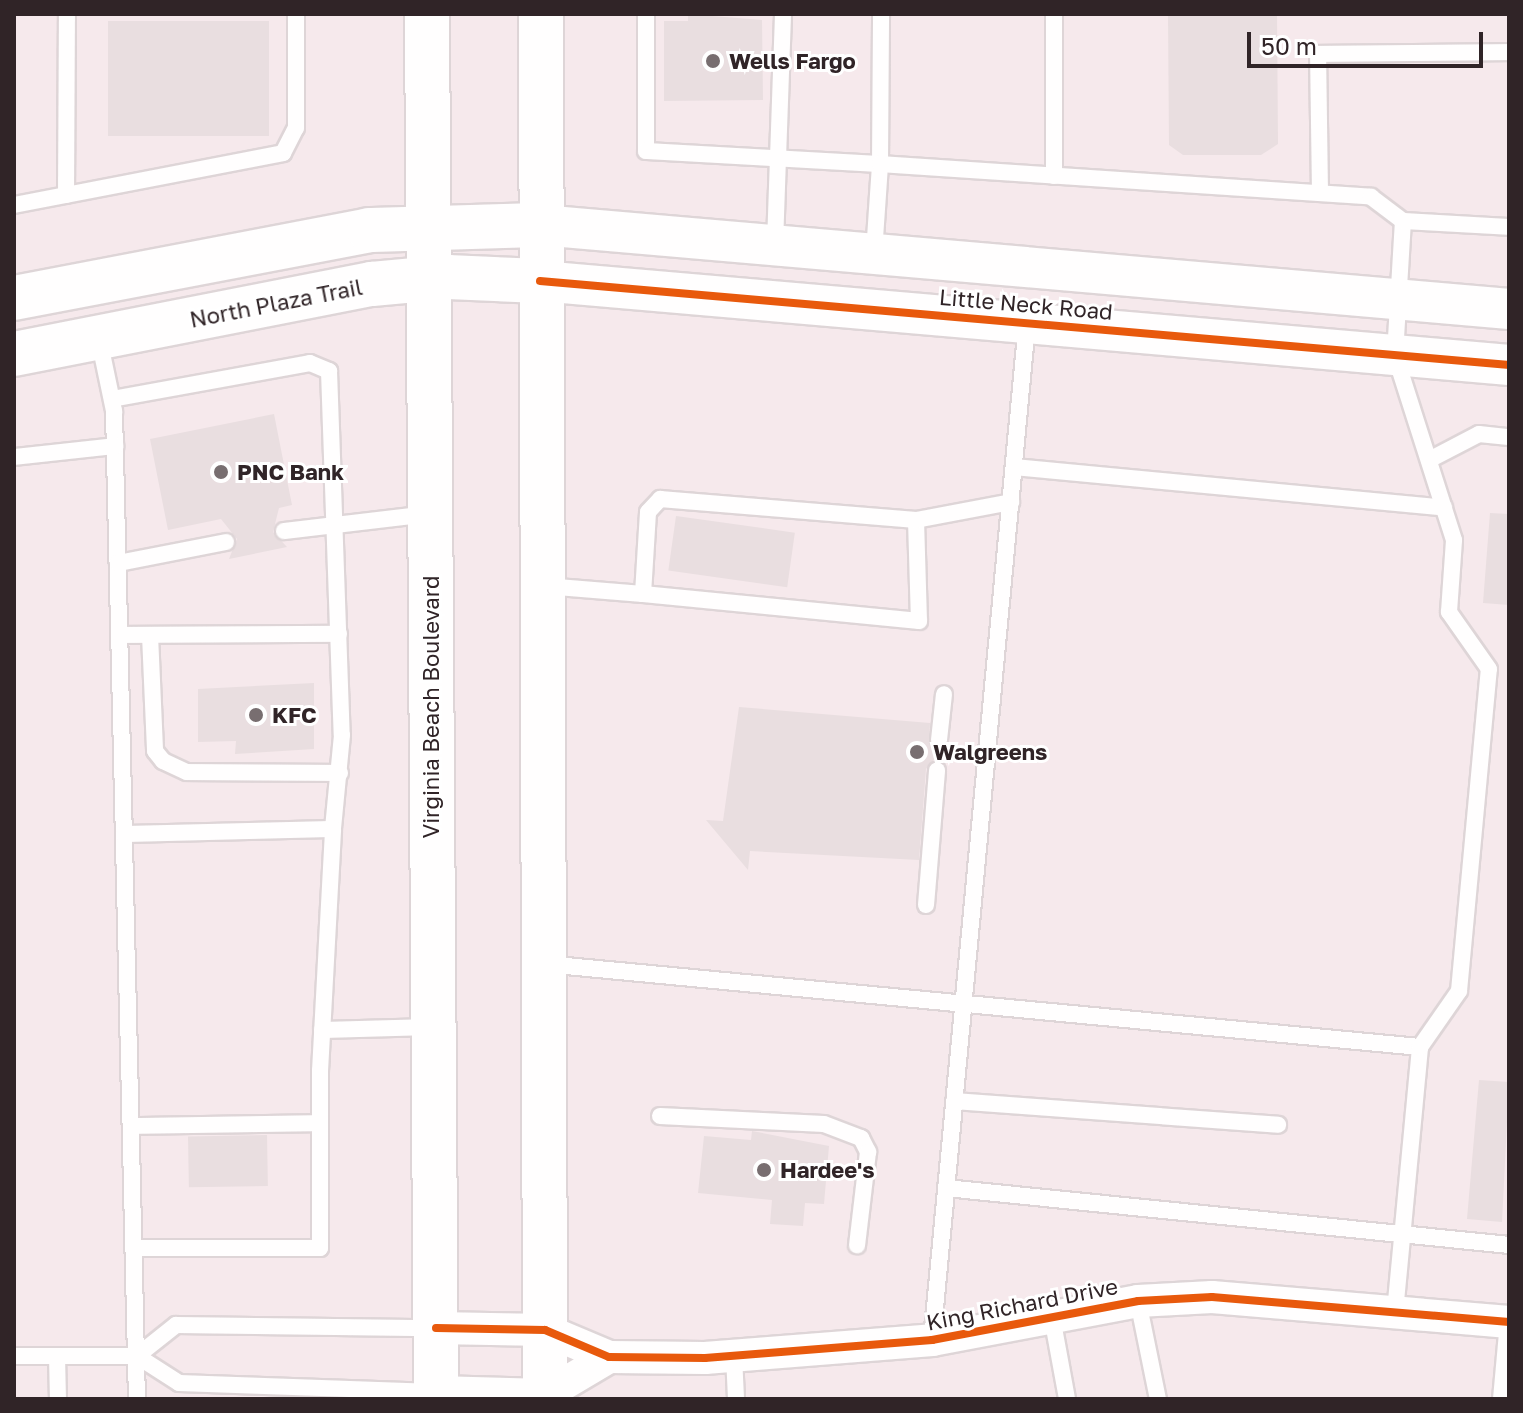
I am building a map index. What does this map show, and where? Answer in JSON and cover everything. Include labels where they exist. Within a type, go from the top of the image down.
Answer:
[{"type":"main road","name":"Virginia Beach Boulevard","points":[[427,14],[436,1396]]},
{"type":"main road","points":[[541,14],[545,1397]]},
{"type":"main road","points":[[14,298],[428,224],[540,225]]},
{"type":"main road","name":"North Plaza Trail","points":[[14,354],[429,278],[540,281]]},
{"type":"street","name":"Little Neck Road","points":[[540,225],[1509,309]]},
{"type":"street","name":"Little Neck Road","points":[[540,281],[1509,365]]},
{"type":"street","name":"King Richard Drive","points":[[545,1330],[609,1357],[734,1356],[932,1340],[1138,1301],[1212,1297],[1508,1322]]},
{"type":"street","points":[[436,1328],[545,1330]]},
{"type":"street","points":[[436,1396],[545,1397],[609,1357]]},
{"type":"lane","points":[[66,195],[67,14]]},
{"type":"lane","points":[[14,205],[283,153],[296,128],[296,14]]},
{"type":"lane","points":[[646,14],[646,151],[1371,197],[1403,221],[1509,227]]},
{"type":"lane","points":[[775,244],[783,14]]},
{"type":"lane","points":[[874,253],[880,164],[881,14]]},
{"type":"lane","points":[[1054,14],[1054,176]]},
{"type":"lane","points":[[1320,193],[1318,54],[1509,52]]},
{"type":"lane","points":[[1395,1312],[1420,1047],[1459,991],[1489,669],[1449,612],[1454,540],[1395,355],[1403,221]]},
{"type":"lane","points":[[932,1340],[1028,322]]},
{"type":"lane","points":[[98,338],[112,399],[115,446],[137,1399]]},
{"type":"lane","points":[[112,399],[321,364],[329,371],[339,634],[340,773],[333,829],[322,1030],[320,1248],[135,1248]]},
{"type":"lane","points":[[1429,460],[1479,434],[1509,437]]},
{"type":"lane","points":[[14,457],[115,446]]},
{"type":"lane","points":[[1014,467],[1444,508]]},
{"type":"lane","points":[[643,594],[648,512],[660,499],[916,520],[1011,502]]},
{"type":"lane","points":[[284,531],[334,521],[431,514]]},
{"type":"lane","points":[[542,586],[919,621],[916,520]]},
{"type":"lane","points":[[118,563],[226,542]]},
{"type":"lane","points":[[120,635],[339,634]]},
{"type":"lane","points":[[150,635],[155,751],[163,761],[187,772],[340,773]]},
{"type":"lane","points":[[939,740],[944,694]]},
{"type":"lane","points":[[926,905],[937,770]]},
{"type":"lane","points":[[124,834],[333,829]]},
{"type":"lane","points":[[544,964],[1420,1047]]},
{"type":"lane","points":[[322,1030],[433,1027]]},
{"type":"lane","points":[[954,1101],[1278,1125]]},
{"type":"lane","points":[[660,1116],[824,1124],[861,1138],[868,1152],[857,1245]]},
{"type":"lane","points":[[132,1126],[320,1123]]},
{"type":"lane","points":[[946,1188],[1509,1245]]},
{"type":"lane","points":[[1138,1301],[1158,1399]]},
{"type":"lane","points":[[1052,1317],[1067,1399]]},
{"type":"lane","points":[[1501,1399],[1508,1322]]},
{"type":"lane","points":[[137,1356],[176,1325],[436,1328]]},
{"type":"lane","points":[[14,1356],[137,1356],[179,1383],[436,1396]]},
{"type":"lane","points":[[57,1356],[58,1399]]},
{"type":"lane","points":[[734,1356],[736,1399]]},
{"type":"shaded area","points":[[14,14],[1509,14],[1509,1399],[14,1399]]},
{"type":"building","name":"Wells Fargo","points":[[688,14],[762,20],[763,100],[664,101],[664,21],[688,21]]},
{"type":"building","points":[[1168,14],[1277,14],[1278,144],[1261,155],[1183,155],[1169,145]]},
{"type":"building","points":[[108,21],[269,21],[269,136],[108,136]]},
{"type":"building","name":"PNC Bank","points":[[274,414],[292,505],[279,508],[273,532],[287,547],[229,559],[237,539],[221,519],[168,530],[150,439]]},
{"type":"building","points":[[1490,513],[1509,514],[1509,605],[1483,603]]},
{"type":"building","points":[[676,516],[795,533],[787,587],[668,570]]},
{"type":"building","name":"KFC","points":[[314,683],[314,749],[235,754],[236,741],[198,742],[198,689]]},
{"type":"building","name":"Walgreens","points":[[739,707],[930,723],[929,744],[941,751],[926,769],[919,860],[750,851],[748,870],[706,820],[723,821]]},
{"type":"building","points":[[1479,1080],[1509,1082],[1502,1222],[1467,1219]]},
{"type":"building","name":"Hardee's","points":[[752,1131],[829,1146],[824,1204],[805,1203],[803,1226],[770,1224],[772,1200],[698,1193],[704,1136],[751,1140]]},
{"type":"building","points":[[267,1135],[268,1186],[189,1187],[188,1136]]},
{"type":"cycle path","points":[[540,281],[1509,365]]},
{"type":"cycle path","points":[[436,1328],[545,1330],[609,1357],[705,1358],[932,1340],[1138,1301],[1212,1297],[1509,1322]]},
{"type":"place","name":"Wells Fargo","points":[[713,61]]},
{"type":"place","name":"PNC Bank","points":[[221,472]]},
{"type":"place","name":"KFC","points":[[256,715]]},
{"type":"place","name":"Walgreens","points":[[917,752]]},
{"type":"place","name":"Hardee's","points":[[764,1170]]}]
